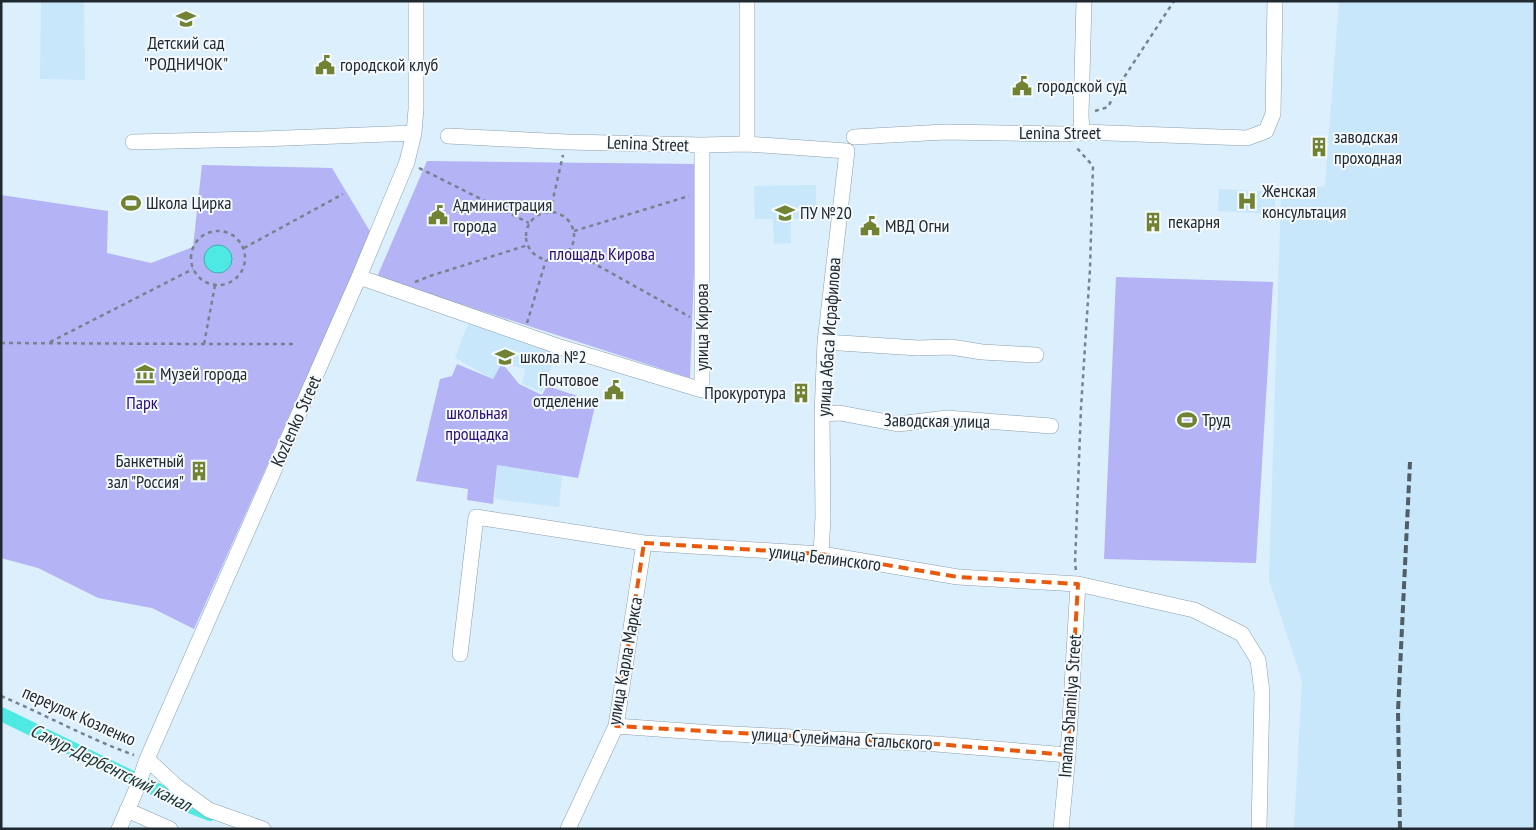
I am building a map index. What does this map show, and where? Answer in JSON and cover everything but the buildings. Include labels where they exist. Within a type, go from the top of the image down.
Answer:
[{"type":"street","name":"Kozlenko Street","points":[[120,829],[144,766],[359,277],[407,162],[414,133],[416,109],[416,1]]},
{"type":"street","points":[[747,1],[747,144]]},
{"type":"street","points":[[1082,132],[1084,1]]},
{"type":"street","name":"Lenina Street","points":[[448,136],[566,142],[702,145],[850,144],[945,132],[1066,134],[1082,132],[1247,138],[1266,131],[1273,114],[1275,1]]},
{"type":"street","points":[[133,142],[414,133]]},
{"type":"street","name":"улица Абаса Исрафилова","points":[[820,554],[823,517],[822,414],[825,342],[850,144]]},
{"type":"street","name":"улица Кирова","points":[[522,334],[702,390],[702,145]]},
{"type":"street","points":[[359,277],[522,334]]},
{"type":"street","points":[[825,342],[918,348],[952,348],[1036,356]]},
{"type":"street","name":"Заводская улица","points":[[822,414],[840,413],[898,424],[947,418],[1051,426]]},
{"type":"street","name":"улица Белинского","points":[[460,654],[476,517],[644,543],[820,554],[958,577],[1078,584],[1194,610],[1242,634],[1258,660],[1262,692],[1259,829]]},
{"type":"street","name":"улица Карла Маркса","points":[[568,829],[616,726],[644,543]]},
{"type":"street","name":"Imama Shamilya Street","points":[[1060,829],[1068,755],[1078,584]]},
{"type":"street","name":"улица Сулеймана Стальского","points":[[616,726],[713,733],[936,744],[1068,755]]},
{"type":"street","points":[[144,766],[209,810],[263,829]]},
{"type":"street","points":[[127,810],[170,829]]},
{"type":"path","points":[[1081,115],[1108,107],[1121,82],[1174,1]]},
{"type":"path","points":[[1066,134],[1093,166],[1090,269],[1081,408],[1075,564],[1078,584]]},
{"type":"path","points":[[550,212],[566,142]]},
{"type":"path","points":[[407,162],[529,223]]},
{"type":"path","points":[[574,231],[702,190]]},
{"type":"path","points":[[244,248],[344,194]]},
{"type":"path","points":[[550,212],[555,212],[567,219],[574,231],[574,239],[570,250],[564,256],[556,259],[546,260],[535,255],[528,245],[526,233],[529,223],[534,217],[550,212]]},
{"type":"path","points":[[225,231],[230,233],[239,240],[244,248],[245,262],[239,275],[225,284],[210,284],[198,277],[193,269],[191,254],[193,247],[201,237],[209,232],[225,231]]},
{"type":"path","points":[[394,290],[430,276],[528,245]]},
{"type":"path","points":[[570,250],[702,324]]},
{"type":"path","points":[[522,334],[546,260]]},
{"type":"path","points":[[48,343],[193,269]]},
{"type":"path","points":[[204,344],[215,285]]},
{"type":"path","points":[[1,343],[294,344]]},
{"type":"path","name":"переулок Козленко","points":[[1,696],[39,712],[144,766]]},
{"type":"highlighted area","points":[[644,543],[821,554],[958,577],[1078,584],[1068,755],[936,744],[616,726]]},
{"type":"shaded area","points":[[41,1],[84,1],[85,80],[40,79]]},
{"type":"shaded area","points":[[1339,1],[1535,1],[1535,829],[1294,829],[1302,681],[1269,580],[1281,194],[1325,186]]},
{"type":"shaded area","name":"ПУ №20","points":[[816,185],[816,219],[791,219],[791,243],[774,244],[773,219],[755,219],[754,186]]},
{"type":"shaded area","name":"Женская консультация","points":[[1219,189],[1276,192],[1274,214],[1218,211]]},
{"type":"shaded area","points":[[218,245],[228,249],[232,259],[228,269],[218,273],[208,269],[204,259],[208,249]]},
{"type":"shaded area","name":"школа №2","points":[[469,321],[551,350],[556,355],[542,392],[522,384],[525,369],[502,363],[493,379],[455,358]]},
{"type":"shaded area","points":[[497,465],[562,476],[559,507],[495,499]]},
{"type":"green space","name":"площадь Кирова","points":[[427,161],[698,164],[690,378],[377,277]]},
{"type":"green space","name":"Парк","points":[[202,165],[332,168],[371,233],[194,629],[152,608],[98,598],[38,568],[1,558],[1,195],[108,211],[107,253],[151,263],[193,247]]},
{"type":"green space","name":"Труд","points":[[1116,277],[1273,282],[1256,563],[1104,559]]},
{"type":"green space","name":"школьная прощадка","points":[[502,363],[519,384],[542,395],[547,386],[596,402],[578,478],[497,465],[493,504],[467,500],[468,489],[416,481],[440,379],[452,376],[457,364],[493,379]]},
{"type":"waterway","name":"Самур-Дербентский канал","points":[[1,714],[210,814]]},
{"type":"railway","points":[[1400,829],[1398,711],[1410,462]]},
{"type":"place","name":"Детский сад \"РОДНИЧОК\"","points":[[186,19]]},
{"type":"place","name":"городской клуб","points":[[325,65]]},
{"type":"place","name":"городской суд","points":[[1022,86]]},
{"type":"place","name":"заводская проходная","points":[[1319,147]]},
{"type":"place","name":"Женская консультация","points":[[1247,201]]},
{"type":"place","name":"Школа Цирка","points":[[131,203]]},
{"type":"place","name":"ПУ №20","points":[[785,213]]},
{"type":"place","name":"Администрация города","points":[[438,215]]},
{"type":"place","name":"пекарня","points":[[1153,222]]},
{"type":"place","name":"МВД Огни","points":[[870,226]]},
{"type":"place","name":"школа №2","points":[[505,357]]},
{"type":"place","name":"Музей города","points":[[145,374]]},
{"type":"place","name":"Почтовое отделение","points":[[614,390]]},
{"type":"place","name":"Прокуротура","points":[[801,393]]},
{"type":"place","name":"Труд","points":[[1187,420]]},
{"type":"place","name":"Банкетный зал \"Россия\"","points":[[199,471]]}]
